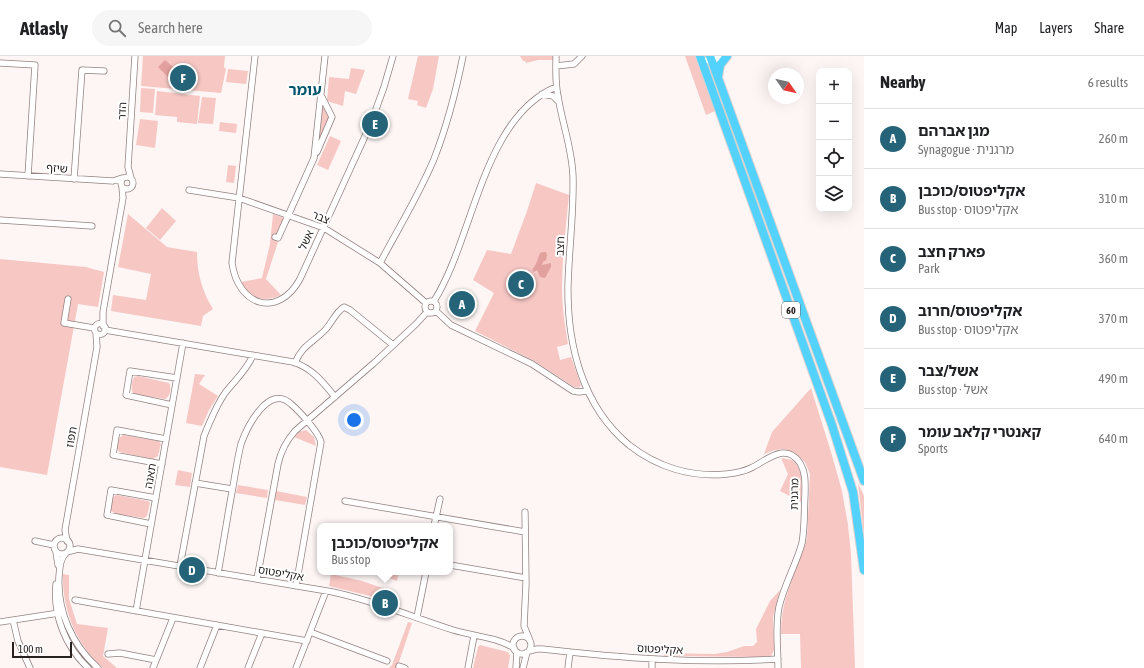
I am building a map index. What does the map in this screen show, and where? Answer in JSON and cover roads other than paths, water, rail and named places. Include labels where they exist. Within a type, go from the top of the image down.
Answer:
[{"type":"highway","points":[[718,78],[720,66],[727,56]]},
{"type":"highway","name":"60","points":[[706,58],[718,78],[864,481]]},
{"type":"highway","name":"60","points":[[706,58],[832,425],[853,492],[864,570]]},
{"type":"street","name":"הדר","points":[[131,178],[128,167],[135,56]]},
{"type":"street","name":"אשל","points":[[254,56],[233,253],[233,268],[235,277],[241,289],[249,297],[258,302],[267,303],[283,297],[292,290],[300,279],[372,123],[393,56]]},
{"type":"street","points":[[314,158],[325,56]]},
{"type":"street","points":[[380,263],[419,191],[438,148],[452,104],[463,56]]},
{"type":"street","name":"חצב","points":[[556,56],[556,87],[558,101],[571,151],[573,176],[568,281],[569,323],[576,358],[587,391],[598,410],[612,428]]},
{"type":"street","points":[[574,56],[577,62]]},
{"type":"street","points":[[556,66],[572,65],[582,56]]},
{"type":"street","points":[[706,58],[724,56]]},
{"type":"street","points":[[0,63],[35,65],[28,176]]},
{"type":"street","points":[[74,179],[82,70],[104,71]]},
{"type":"street","points":[[434,301],[451,267],[486,175],[499,146],[522,111],[542,94],[556,87]]},
{"type":"street","points":[[275,237],[278,238],[332,117],[321,94]]},
{"type":"street","points":[[542,94],[555,97],[558,101]]},
{"type":"street","name":"הדר","points":[[123,178],[128,167]]},
{"type":"street","name":"שיזף","points":[[0,174],[113,181],[123,178]]},
{"type":"street","points":[[127,176],[131,178],[133,184],[130,188],[127,189],[122,186],[120,182],[123,178],[127,176]]},
{"type":"street","name":"שיזף","points":[[113,181],[122,186]]},
{"type":"street","name":"תפוז","points":[[97,347],[96,329],[103,312],[123,200],[124,191],[122,186]]},
{"type":"street","name":"תפוז","points":[[123,200],[130,188]]},
{"type":"street","name":"צבר","points":[[189,190],[239,198],[323,227],[380,263],[426,303]]},
{"type":"street","points":[[0,220],[92,226]]},
{"type":"street","points":[[68,299],[64,323],[96,329]]},
{"type":"street","points":[[427,312],[425,308],[426,303],[430,300],[434,301]]},
{"type":"street","points":[[434,301],[437,306],[436,311]]},
{"type":"street","points":[[295,363],[304,347],[324,331],[344,307],[350,310],[393,346]]},
{"type":"street","points":[[436,311],[451,325],[536,366],[570,390],[577,392],[587,391]]},
{"type":"street","points":[[257,579],[281,452],[290,436],[393,346],[427,312],[431,313],[436,311]]},
{"type":"street","name":"תפוז","points":[[68,541],[65,530],[97,347],[104,330],[103,312]]},
{"type":"street","points":[[96,329],[101,324],[104,330]]},
{"type":"street","points":[[96,329],[99,335],[104,330]]},
{"type":"street","points":[[104,330],[295,363],[308,369],[317,376],[335,397]]},
{"type":"street","name":"תאנה","points":[[136,611],[183,343]]},
{"type":"street","points":[[180,566],[201,449],[209,423],[219,402],[247,368],[253,355]]},
{"type":"street","points":[[172,405],[126,396],[130,371],[177,378]]},
{"type":"street","points":[[218,573],[232,489],[244,437],[254,418],[267,402],[275,399],[286,400],[319,436],[320,446],[296,586]]},
{"type":"street","name":"מרגנית","points":[[612,428],[634,448],[650,459],[668,467],[688,473],[717,475],[739,472],[755,466],[771,456],[780,453],[792,455],[800,463],[805,479],[803,535],[800,549],[779,606],[778,668]]},
{"type":"street","points":[[162,464],[113,455],[116,436],[117,430],[166,439]]},
{"type":"street","points":[[195,483],[232,489]]},
{"type":"street","points":[[152,524],[107,515],[111,490],[156,498]]},
{"type":"street","points":[[435,523],[440,500]]},
{"type":"street","points":[[345,501],[525,532]]},
{"type":"street","points":[[523,668],[528,651],[531,648],[524,623],[526,578],[525,512]]},
{"type":"street","name":"תפוז","points":[[58,539],[65,530]]},
{"type":"street","points":[[88,668],[69,645],[63,631],[60,613],[59,578],[61,562],[70,546],[68,541],[63,538],[58,539],[54,545],[58,564],[55,597],[60,613],[78,645],[85,656],[98,668]]},
{"type":"street","points":[[35,541],[54,545]]},
{"type":"street","name":"אקליפטוס","points":[[68,541],[78,549]]},
{"type":"street","name":"אקליפטוס","points":[[67,552],[78,549],[326,591],[368,601],[474,636],[500,642],[516,650]]},
{"type":"street","points":[[56,552],[62,554],[67,552]]},
{"type":"street","points":[[453,566],[526,578]]},
{"type":"street","points":[[417,617],[425,575]]},
{"type":"street","points":[[296,668],[326,591]]},
{"type":"street","points":[[75,600],[307,641]]},
{"type":"street","points":[[0,622],[60,613]]},
{"type":"street","points":[[153,668],[173,618]]},
{"type":"street","points":[[13,620],[18,641],[30,668]]},
{"type":"street","points":[[516,668],[516,650],[514,643],[524,623]]},
{"type":"street","points":[[200,668],[217,625]]},
{"type":"street","points":[[310,632],[387,661]]},
{"type":"street","points":[[248,668],[262,633]]},
{"type":"street","points":[[468,668],[474,636]]},
{"type":"street","points":[[517,638],[524,636],[530,641]]},
{"type":"street","name":"אקליפטוס","points":[[500,642],[517,638]]},
{"type":"street","name":"אקליפטוס","points":[[530,641],[542,649]]},
{"type":"street","name":"אקליפטוס","points":[[528,651],[542,649],[652,660],[732,661],[778,659]]},
{"type":"street","points":[[516,650],[522,654],[528,651]]},
{"type":"street","points":[[568,668],[570,652]]},
{"type":"street","points":[[108,654],[120,653],[156,660]]},
{"type":"street","points":[[652,660],[652,668]]},
{"type":"street","points":[[732,661],[733,668]]},
{"type":"street","points":[[399,666],[405,668]]},
{"type":"place","name":"קאנטרי קלאב עומר","points":[[183,78]]},
{"type":"place","name":"אשל/צבר","points":[[375,124]]},
{"type":"place","name":"פארק חצב","points":[[521,284]]},
{"type":"place","name":"מגן אברהם","points":[[462,304]]},
{"type":"place","name":"אקליפטוס/חרוב","points":[[192,570]]},
{"type":"place","name":"אקליפטוס/כוכבן","points":[[385,603]]},
{"type":"district","name":"עומר","points":[[305,90]]}]
